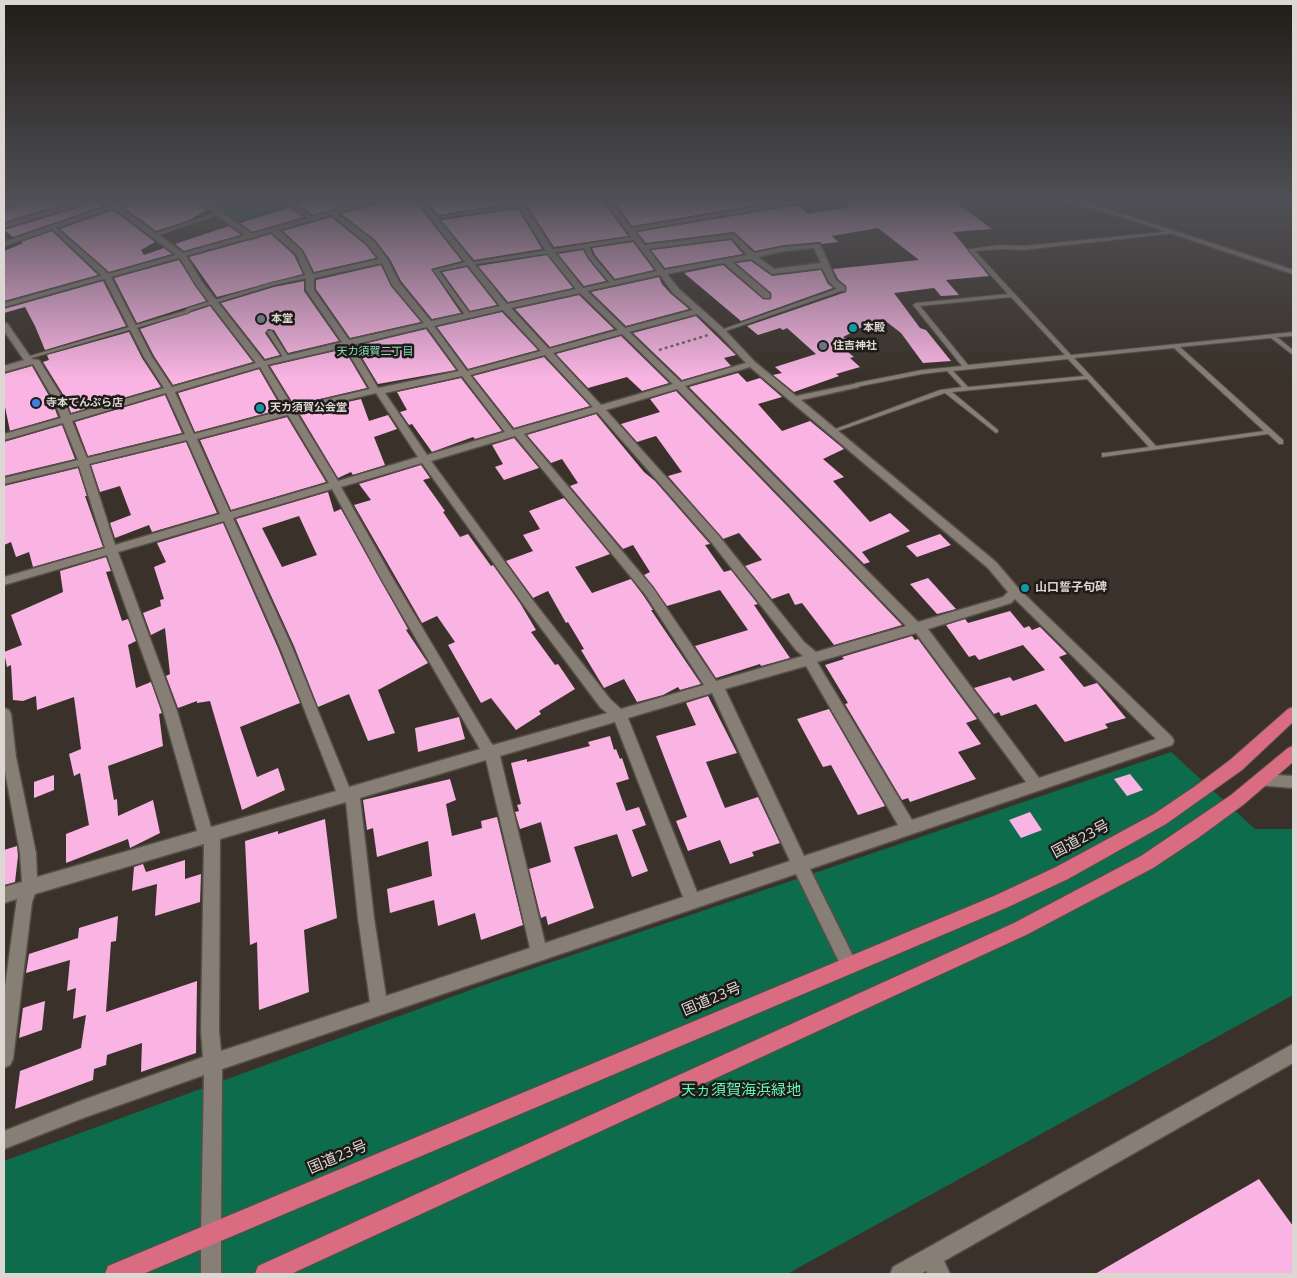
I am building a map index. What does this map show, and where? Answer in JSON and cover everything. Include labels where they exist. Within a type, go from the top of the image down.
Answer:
[{"type":"highway","name":"国道23号","points":[[116,1274],[1000,902],[1062,873],[1160,819],[1200,792],[1236,765],[1293,713]]},
{"type":"highway","points":[[266,1274],[1020,929],[1147,862],[1192,832],[1262,780],[1293,753]]},
{"type":"street","points":[[87,259],[107,277],[148,357],[169,390],[286,647],[348,793],[379,1006]]},
{"type":"street","points":[[4,305],[173,259]]},
{"type":"street","points":[[184,259],[214,302],[262,364],[486,748],[492,754],[539,953]]},
{"type":"street","points":[[302,259],[310,276],[310,290],[377,391],[530,605],[604,703],[620,716],[694,901]]},
{"type":"street","points":[[468,259],[504,307],[600,408],[715,539],[811,659],[909,829]]},
{"type":"street","points":[[556,259],[581,290],[647,353],[917,628],[1037,786]]},
{"type":"street","points":[[4,1140],[83,1109],[379,1006],[1167,741],[1015,592],[992,565],[752,364],[721,331],[676,291],[653,259]]},
{"type":"street","points":[[4,437],[262,364],[504,307],[738,259]]},
{"type":"street","points":[[755,259],[772,272],[825,265]]},
{"type":"street","points":[[822,259],[833,281],[842,289]]},
{"type":"street","points":[[1253,259],[1293,272]]},
{"type":"street","points":[[310,276],[384,260],[395,284],[429,324],[464,374],[649,591],[715,688],[849,964]]},
{"type":"street","points":[[726,261],[767,296]]},
{"type":"street","points":[[4,481],[191,437],[290,411],[464,374],[698,311]]},
{"type":"street","points":[[4,325],[28,359],[36,362],[59,400],[83,461],[94,504],[170,711],[210,836],[210,1030],[213,1063],[211,1274]]},
{"type":"street","points":[[4,369],[28,359]]},
{"type":"street","points":[[4,581],[752,364]]},
{"type":"street","points":[[795,399],[856,385]]},
{"type":"street","points":[[4,895],[210,836],[348,793],[492,754],[917,628],[1007,600],[1015,592]]},
{"type":"street","points":[[4,714],[9,756],[28,852],[30,887],[24,902],[4,1059]]},
{"type":"street","points":[[1262,780],[1293,782]]},
{"type":"street","points":[[900,1274],[935,1266],[1293,1053]]},
{"type":"lane","points":[[468,315],[436,270],[500,259]]},
{"type":"lane","points":[[592,259],[613,283]]},
{"type":"lane","points":[[979,259],[1099,386],[1154,448]]},
{"type":"lane","points":[[28,359],[273,284],[310,276]]},
{"type":"lane","points":[[721,331],[842,289]]},
{"type":"lane","points":[[967,368],[916,304],[1013,295]]},
{"type":"lane","points":[[270,332],[287,359]]},
{"type":"lane","points":[[856,385],[904,375],[1293,334]]},
{"type":"lane","points":[[1272,336],[1293,353]]},
{"type":"lane","points":[[1175,346],[1281,442]]},
{"type":"lane","points":[[948,370],[966,388]]},
{"type":"lane","points":[[833,431],[946,390],[1089,377]]},
{"type":"lane","points":[[946,390],[996,431]]},
{"type":"lane","points":[[1104,455],[1270,432]]},
{"type":"path","points":[[647,353],[721,331]]},
{"type":"green space","name":"天ヵ須賀海浜緑地","points":[[1171,752],[1255,829],[1293,829],[1293,995],[787,1274],[4,1274],[4,1161],[484,985]]},
{"type":"building","points":[[4,259],[81,259],[98,275],[4,301]]},
{"type":"building","points":[[94,259],[156,259],[109,272]]},
{"type":"building","points":[[190,259],[296,259],[303,274],[217,297]]},
{"type":"building","points":[[307,259],[373,259],[314,272]]},
{"type":"building","points":[[390,259],[460,259],[462,261],[431,269],[461,313],[432,319],[401,281]]},
{"type":"building","points":[[524,259],[550,259],[573,288],[508,302],[478,266]]},
{"type":"building","points":[[562,259],[588,259],[606,281],[584,286]]},
{"type":"building","points":[[598,259],[645,259],[654,270],[615,279]]},
{"type":"building","points":[[658,259],[717,259],[665,268]]},
{"type":"building","points":[[917,259],[975,259],[989,276],[946,280],[959,295],[941,296],[934,288],[894,293],[920,328],[926,330],[951,361],[923,363],[901,333],[883,319],[850,332],[843,337],[848,340],[838,344],[854,357],[850,358],[860,367],[836,374],[839,376],[794,392],[773,375],[782,373],[775,367],[816,354],[787,328],[783,330],[780,328],[758,335],[747,326],[846,292],[846,286],[838,279],[833,269],[919,260]]},
{"type":"building","points":[[179,260],[206,301],[137,323],[114,278]]},
{"type":"building","points":[[751,261],[772,276],[821,270],[828,284],[833,288],[741,321],[684,273],[723,265],[763,299],[771,299],[771,293],[736,263]]},
{"type":"building","points":[[381,265],[391,286],[421,322],[350,338],[316,289],[316,280]]},
{"type":"building","points":[[467,267],[497,305],[470,311],[442,272]]},
{"type":"building","points":[[659,277],[662,284],[671,294],[689,309],[626,326],[591,292]]},
{"type":"building","points":[[103,281],[126,326],[45,350],[25,307],[4,313],[4,309]]},
{"type":"building","points":[[304,281],[304,291],[339,341],[288,353],[274,330],[268,329],[265,333],[280,355],[265,359],[221,303],[274,287]]},
{"type":"building","points":[[579,295],[614,329],[550,347],[515,309]]},
{"type":"building","points":[[210,306],[253,362],[173,385],[154,356],[140,329]]},
{"type":"building","points":[[502,312],[538,350],[468,369],[437,327]]},
{"type":"building","points":[[696,316],[736,355],[724,358],[731,366],[682,380],[633,333]]},
{"type":"building","points":[[426,329],[456,370],[378,384],[355,346]]},
{"type":"building","points":[[129,332],[142,358],[161,387],[71,413],[66,399],[43,362],[49,360],[47,355]]},
{"type":"building","points":[[621,336],[669,383],[642,391],[627,377],[588,388],[556,354]]},
{"type":"building","points":[[344,349],[367,388],[294,405],[270,366]]},
{"type":"building","points":[[544,357],[590,406],[514,428],[473,376]]},
{"type":"building","points":[[32,366],[52,401],[58,417],[10,431],[4,402],[4,374]]},
{"type":"building","points":[[259,369],[282,409],[195,432],[178,393]]},
{"type":"building","points":[[738,373],[747,382],[760,378],[782,397],[758,404],[782,431],[810,421],[844,449],[823,459],[844,477],[833,481],[870,522],[890,513],[910,531],[862,552],[870,562],[864,564],[689,387]]},
{"type":"building","points":[[461,378],[502,431],[475,439],[473,437],[432,452],[412,424],[409,425],[400,412],[407,410],[397,392]]},
{"type":"building","points":[[676,391],[902,625],[834,645],[802,603],[795,605],[789,593],[772,599],[745,566],[762,560],[739,533],[723,539],[668,476],[682,472],[656,436],[637,442],[621,424],[660,412],[650,399]]},
{"type":"building","points":[[165,395],[182,433],[88,456],[75,422]]},
{"type":"building","points":[[361,399],[369,421],[388,415],[397,429],[374,437],[385,465],[353,475],[351,472],[338,478],[299,413]]},
{"type":"building","points":[[596,414],[644,472],[655,481],[710,544],[705,545],[724,572],[731,570],[758,604],[754,605],[790,658],[761,666],[760,664],[716,678],[695,646],[748,630],[720,590],[667,606],[644,575],[650,572],[633,545],[623,549],[570,486],[578,483],[562,459],[551,463],[527,435]]},
{"type":"building","points":[[287,417],[326,482],[231,510],[200,440]]},
{"type":"building","points":[[62,425],[75,459],[4,476],[4,442]]},
{"type":"building","points":[[514,438],[539,468],[504,480],[495,467],[503,464],[492,445]]},
{"type":"building","points":[[186,442],[217,513],[152,532],[149,525],[115,538],[110,523],[131,515],[120,486],[100,492],[91,465]]},
{"type":"building","points":[[421,465],[430,478],[423,480],[445,511],[443,512],[460,537],[468,534],[491,566],[493,565],[520,603],[536,630],[531,632],[555,665],[558,664],[575,689],[539,711],[541,714],[516,730],[491,698],[481,703],[448,645],[455,642],[437,616],[422,623],[354,505],[371,500],[359,484]]},
{"type":"building","points":[[78,468],[87,496],[85,496],[103,547],[33,567],[29,552],[16,557],[11,542],[4,545],[4,486]]},
{"type":"building","points":[[328,492],[334,512],[341,509],[408,629],[406,630],[428,663],[378,690],[395,733],[368,741],[349,694],[318,707],[294,646],[236,519]],"holes":[[[299,516],[317,555],[282,567],[262,528]]]},
{"type":"building","points":[[564,498],[610,554],[575,567],[592,593],[631,579],[701,684],[680,690],[678,687],[663,695],[637,702],[624,679],[604,688],[581,650],[584,649],[568,622],[566,623],[548,591],[533,598],[506,561],[533,551],[523,535],[540,529],[529,511]]},
{"type":"building","points":[[223,523],[300,703],[240,727],[257,777],[278,768],[285,790],[242,810],[210,701],[197,703],[197,701],[178,708],[166,676],[170,674],[165,628],[151,635],[143,613],[161,606],[160,600],[164,599],[154,567],[166,562],[157,543]]},
{"type":"building","points":[[940,534],[951,545],[917,557],[906,546]]},
{"type":"building","points":[[106,557],[111,571],[106,572],[122,621],[128,619],[136,641],[128,645],[136,688],[151,682],[162,713],[159,714],[163,746],[108,766],[114,800],[117,799],[118,816],[153,800],[160,833],[130,848],[128,839],[66,863],[66,834],[89,825],[80,773],[74,776],[69,754],[81,749],[74,697],[37,710],[36,696],[23,701],[13,700],[11,665],[7,667],[4,652],[22,645],[11,615],[63,592],[60,571]]},
{"type":"building","points":[[928,578],[956,609],[937,614],[910,584]]},
{"type":"building","points":[[1010,611],[1024,628],[1029,626],[1032,630],[1040,627],[1067,654],[1059,657],[1084,687],[1097,683],[1126,718],[1105,724],[1108,728],[1065,742],[1036,704],[1001,716],[999,712],[994,714],[974,688],[1010,677],[1013,681],[1045,670],[1023,645],[979,660],[975,655],[969,657],[946,625],[965,619],[968,623]]},
{"type":"building","points":[[912,636],[915,640],[918,639],[977,719],[966,723],[981,744],[958,752],[976,779],[910,802],[908,798],[902,800],[845,704],[848,703],[825,665],[844,659],[842,657]]},
{"type":"building","points":[[708,696],[737,753],[706,762],[725,808],[758,797],[780,843],[752,852],[754,856],[730,864],[720,840],[688,851],[676,821],[687,817],[656,736],[696,725],[686,703]]},
{"type":"building","points":[[829,709],[885,806],[858,815],[831,765],[823,767],[797,719]]},
{"type":"building","points":[[459,717],[465,739],[418,752],[415,728]]},
{"type":"building","points":[[610,736],[614,750],[616,749],[620,759],[622,758],[629,779],[616,783],[626,811],[639,807],[646,825],[632,830],[648,871],[632,877],[617,834],[574,847],[594,908],[548,925],[546,916],[541,918],[529,869],[551,862],[541,822],[520,829],[515,812],[519,811],[517,805],[521,804],[511,763],[527,759],[527,762],[590,746],[588,742]]},
{"type":"building","points":[[1130,774],[1143,790],[1127,796],[1114,779]]},
{"type":"building","points":[[54,775],[54,790],[34,798],[34,782]]},
{"type":"building","points":[[450,779],[456,800],[446,804],[452,836],[482,828],[481,821],[497,817],[523,925],[481,940],[475,913],[438,926],[434,900],[390,913],[387,889],[432,876],[428,841],[377,857],[373,828],[367,830],[363,800]]},
{"type":"building","points":[[1030,812],[1042,830],[1021,838],[1009,820]]},
{"type":"building","points":[[325,819],[337,918],[304,930],[309,992],[259,1010],[257,942],[250,945],[245,841],[278,831],[278,834]]},
{"type":"building","points":[[17,846],[18,856],[15,882],[4,885],[4,850]]},
{"type":"building","points":[[185,860],[185,879],[201,874],[200,902],[155,916],[157,884],[132,891],[134,867],[143,864],[146,872]]},
{"type":"building","points":[[118,916],[116,941],[111,942],[106,1012],[197,981],[196,1053],[141,1072],[142,1043],[107,1055],[106,1065],[94,1069],[93,1080],[15,1109],[20,1071],[81,1048],[86,1015],[73,1019],[76,988],[67,991],[70,960],[26,973],[29,954],[78,938],[79,928]]},
{"type":"building","points":[[45,1001],[42,1030],[19,1038],[23,1008]]},
{"type":"building","points":[[1259,1179],[1293,1226],[1293,1274],[1095,1274]]},
{"type":"place","name":"本堂","points":[[261,319]]},
{"type":"place","name":"本殿","points":[[853,328]]},
{"type":"place","name":"住吉神社","points":[[823,346]]},
{"type":"place","name":"寺本てんぷら店","points":[[36,403]]},
{"type":"place","name":"天カ須賀公会堂","points":[[260,408]]},
{"type":"place","name":"山口誓子句碑","points":[[1025,588]]},
{"type":"district","name":"天カ須賀二丁目","points":[[375,352]]}]
